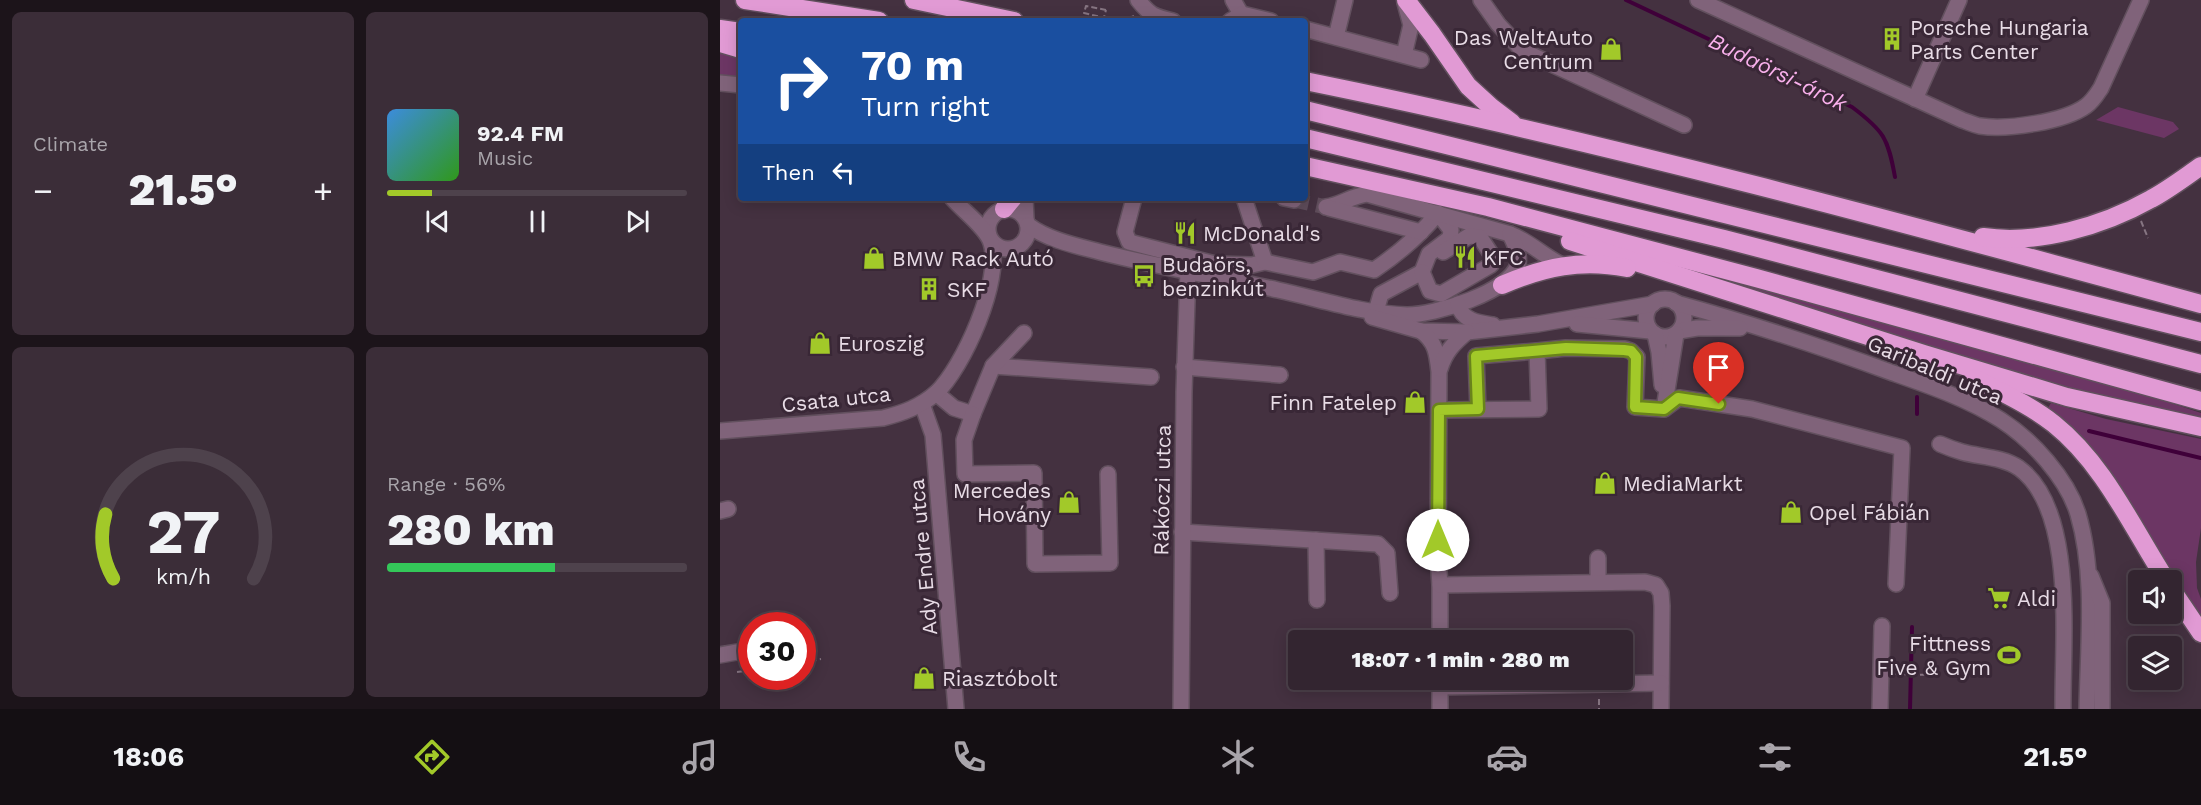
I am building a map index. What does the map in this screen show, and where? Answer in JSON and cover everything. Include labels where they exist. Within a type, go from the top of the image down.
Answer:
[{"type":"highway","points":[[746,0],[860,18]]},
{"type":"highway","points":[[914,0],[1000,18]]},
{"type":"highway","points":[[1405,0],[1432,33],[1468,86],[1518,127]]},
{"type":"highway","points":[[720,29],[738,32]]},
{"type":"highway","points":[[720,43],[738,48]]},
{"type":"highway","points":[[1310,81],[1518,127],[1916,226],[2201,304]]},
{"type":"highway","points":[[1308,111],[2201,332]]},
{"type":"highway","points":[[1308,139],[1724,239],[2201,364]]},
{"type":"highway","points":[[1916,226],[1998,238],[2045,235],[2070,230],[2113,217],[2151,199],[2201,166]]},
{"type":"highway","points":[[1308,167],[1488,207],[1734,272],[2201,401]]},
{"type":"highway","points":[[1396,188],[2067,397],[2201,427]]},
{"type":"highway","points":[[1502,285],[1562,265],[1613,265],[1690,280]]},
{"type":"highway","points":[[1924,354],[2015,398],[2066,434],[2094,465],[2160,570]]},
{"type":"highway","points":[[2182,605],[2201,633]]},
{"type":"street","points":[[1138,0],[1144,9],[1160,18]]},
{"type":"street","points":[[1233,0],[1241,14],[1258,18]]},
{"type":"street","points":[[1336,37],[1345,0]]},
{"type":"street","points":[[1404,55],[1412,25],[1405,0]]},
{"type":"street","points":[[1482,0],[1498,24],[1523,51],[1684,125]]},
{"type":"street","points":[[1698,0],[1962,120],[1979,126],[1997,127],[2030,123],[2074,112],[2086,106],[2096,97],[2101,88],[2141,0]]},
{"type":"street","points":[[1916,99],[1959,0]]},
{"type":"street","points":[[1308,31],[1422,60]]},
{"type":"street","points":[[720,83],[738,86]]},
{"type":"street","points":[[1421,232],[1326,207],[1339,205],[1356,196],[1366,194],[1509,234],[1528,243],[1550,260],[1562,265]]},
{"type":"street","points":[[955,201],[1000,248],[1036,242],[1071,244]]},
{"type":"street","points":[[955,201],[979,212],[1005,206],[1017,211],[1038,232],[1071,244],[1351,307],[1409,315],[1433,312],[1458,304],[1502,285],[1517,267],[1519,257],[1509,234]]},
{"type":"street","points":[[1018,246],[1027,238],[1026,201]]},
{"type":"street","points":[[1133,201],[1125,232],[1129,242],[1215,264],[1241,266],[1265,262],[1313,272],[1340,262],[1374,270],[1421,232],[1438,213]]},
{"type":"street","points":[[1245,201],[1265,262]]},
{"type":"street","points":[[990,239],[988,233],[990,221],[1005,206]]},
{"type":"street","points":[[1376,312],[1381,294],[1424,267],[1429,254],[1450,238],[1451,230],[1438,213]]},
{"type":"street","name":"Csata utca","points":[[720,431],[882,418],[906,412],[922,404],[949,379],[967,347],[990,284],[994,251],[990,239]]},
{"type":"street","name":"Csata utca","points":[[990,284],[1018,246]]},
{"type":"street","name":"Rákóczi utca","points":[[1181,709],[1184,367],[1188,271]]},
{"type":"street","points":[[1351,307],[1371,317],[1421,331],[1467,332],[1538,324],[1653,304],[1662,300],[1676,303],[1684,316],[1677,333],[1664,409]]},
{"type":"street","name":"Garibaldi utca","points":[[1676,303],[1798,340],[1964,400],[2002,421],[2037,449],[2065,487],[2078,514],[2087,568],[2089,602],[2087,709]]},
{"type":"street","points":[[1458,304],[1460,310],[1470,320],[1505,327]]},
{"type":"street","points":[[1653,304],[1646,317],[1659,352],[1664,409]]},
{"type":"street","points":[[1538,324],[1586,324],[1652,332],[1663,337],[1677,333]]},
{"type":"street","name":"Garibaldi utca","points":[[1677,333],[1697,328],[1755,328]]},
{"type":"street","points":[[1421,331],[1435,345],[1439,372],[1440,630]]},
{"type":"street","points":[[1439,372],[1450,346],[1467,332]]},
{"type":"street","points":[[1024,333],[993,366],[964,440],[965,474],[1034,472],[1035,564],[1110,563],[1108,474]]},
{"type":"street","points":[[1478,409],[1476,356],[1566,348],[1624,350],[1631,351],[1636,357],[1635,407],[1664,409],[1678,398],[1752,409],[1902,448],[1896,584]]},
{"type":"street","points":[[1439,410],[1539,409],[1537,351]]},
{"type":"street","points":[[993,366],[1150,377]]},
{"type":"street","points":[[1184,367],[1280,375]]},
{"type":"street","points":[[936,393],[954,408],[973,414]]},
{"type":"street","name":"Ady Endre utca","points":[[922,404],[933,435],[956,709]]},
{"type":"street","points":[[1940,444],[1961,452],[2008,462],[2031,479],[2045,501],[2053,519],[2063,580],[2063,709]]},
{"type":"street","points":[[1182,532],[1378,544],[1387,553],[1390,593]]},
{"type":"street","points":[[1316,540],[1317,600]]},
{"type":"street","points":[[1598,558],[1598,582]]},
{"type":"street","points":[[2087,568],[2102,603],[2102,709]]},
{"type":"street","points":[[1440,585],[1598,582],[1645,582],[1656,585],[1661,593],[1661,709]]},
{"type":"street","points":[[1876,635],[1880,709]]},
{"type":"street","points":[[720,655],[737,652]]},
{"type":"street","points":[[1633,683],[1661,683]]},
{"type":"street","points":[[1440,690],[1440,709]]},
{"type":"path","points":[[1086,6],[1106,10],[1104,18],[1084,13],[1086,6]]},
{"type":"path","points":[[816,660],[821,659]]},
{"type":"path","points":[[1899,674],[1935,675]]},
{"type":"shaded area","points":[[720,51],[738,55],[738,79],[720,76]]},
{"type":"shaded area","points":[[2118,107],[2173,122],[2179,129],[2164,138],[2096,120]]},
{"type":"shaded area","points":[[1667,260],[2171,403],[2201,413],[2201,424],[2115,405],[1666,265]]},
{"type":"shaded area","points":[[2051,403],[2106,419],[2201,439],[2201,528],[2196,562],[2197,588],[2201,599],[2201,624],[2182,595],[2182,570],[2166,570],[2081,438],[2048,408]]},
{"type":"waterway","name":"Budaörsi-árok","points":[[1626,0],[1852,107],[1883,136],[1890,153],[1895,177]]},
{"type":"waterway","points":[[1917,397],[1917,414]]},
{"type":"waterway","name":"Budaörsi-árok","points":[[2089,431],[2201,458]]},
{"type":"waterway","points":[[1910,709],[1912,627]]},
{"type":"tunnel","points":[[1299,201],[1326,207]]},
{"type":"place","name":"Porsche Hungaria Parts Center","points":[[1892,39]]},
{"type":"place","name":"Das WeltAuto Centrum","points":[[1611,49]]},
{"type":"place","name":"McDonald's","points":[[1185,233]]},
{"type":"place","name":"KFC","points":[[1465,257]]},
{"type":"place","name":"BMW Rack Autó","points":[[874,258]]},
{"type":"place","name":"Budaörs, benzinkút","points":[[1144,276]]},
{"type":"place","name":"SKF","points":[[929,289]]},
{"type":"place","name":"Euroszig","points":[[820,343]]},
{"type":"place","name":"Finn Fatelep","points":[[1415,402]]},
{"type":"place","name":"MediaMarkt","points":[[1605,483]]},
{"type":"place","name":"Mercedes Hovány","points":[[1069,502]]},
{"type":"place","name":"Opel Fábián","points":[[1791,512]]},
{"type":"place","name":"Aldi","points":[[1999,598]]},
{"type":"place","name":"Fittness Five & Gym","points":[[2009,655]]},
{"type":"place","name":"Riasztóbolt","points":[[924,678]]},
{"type":"route","points":[[1438,540],[1439,410],[1478,409],[1476,356],[1566,348],[1631,351],[1636,357],[1635,407],[1664,409],[1678,398],[1719,404]]}]
